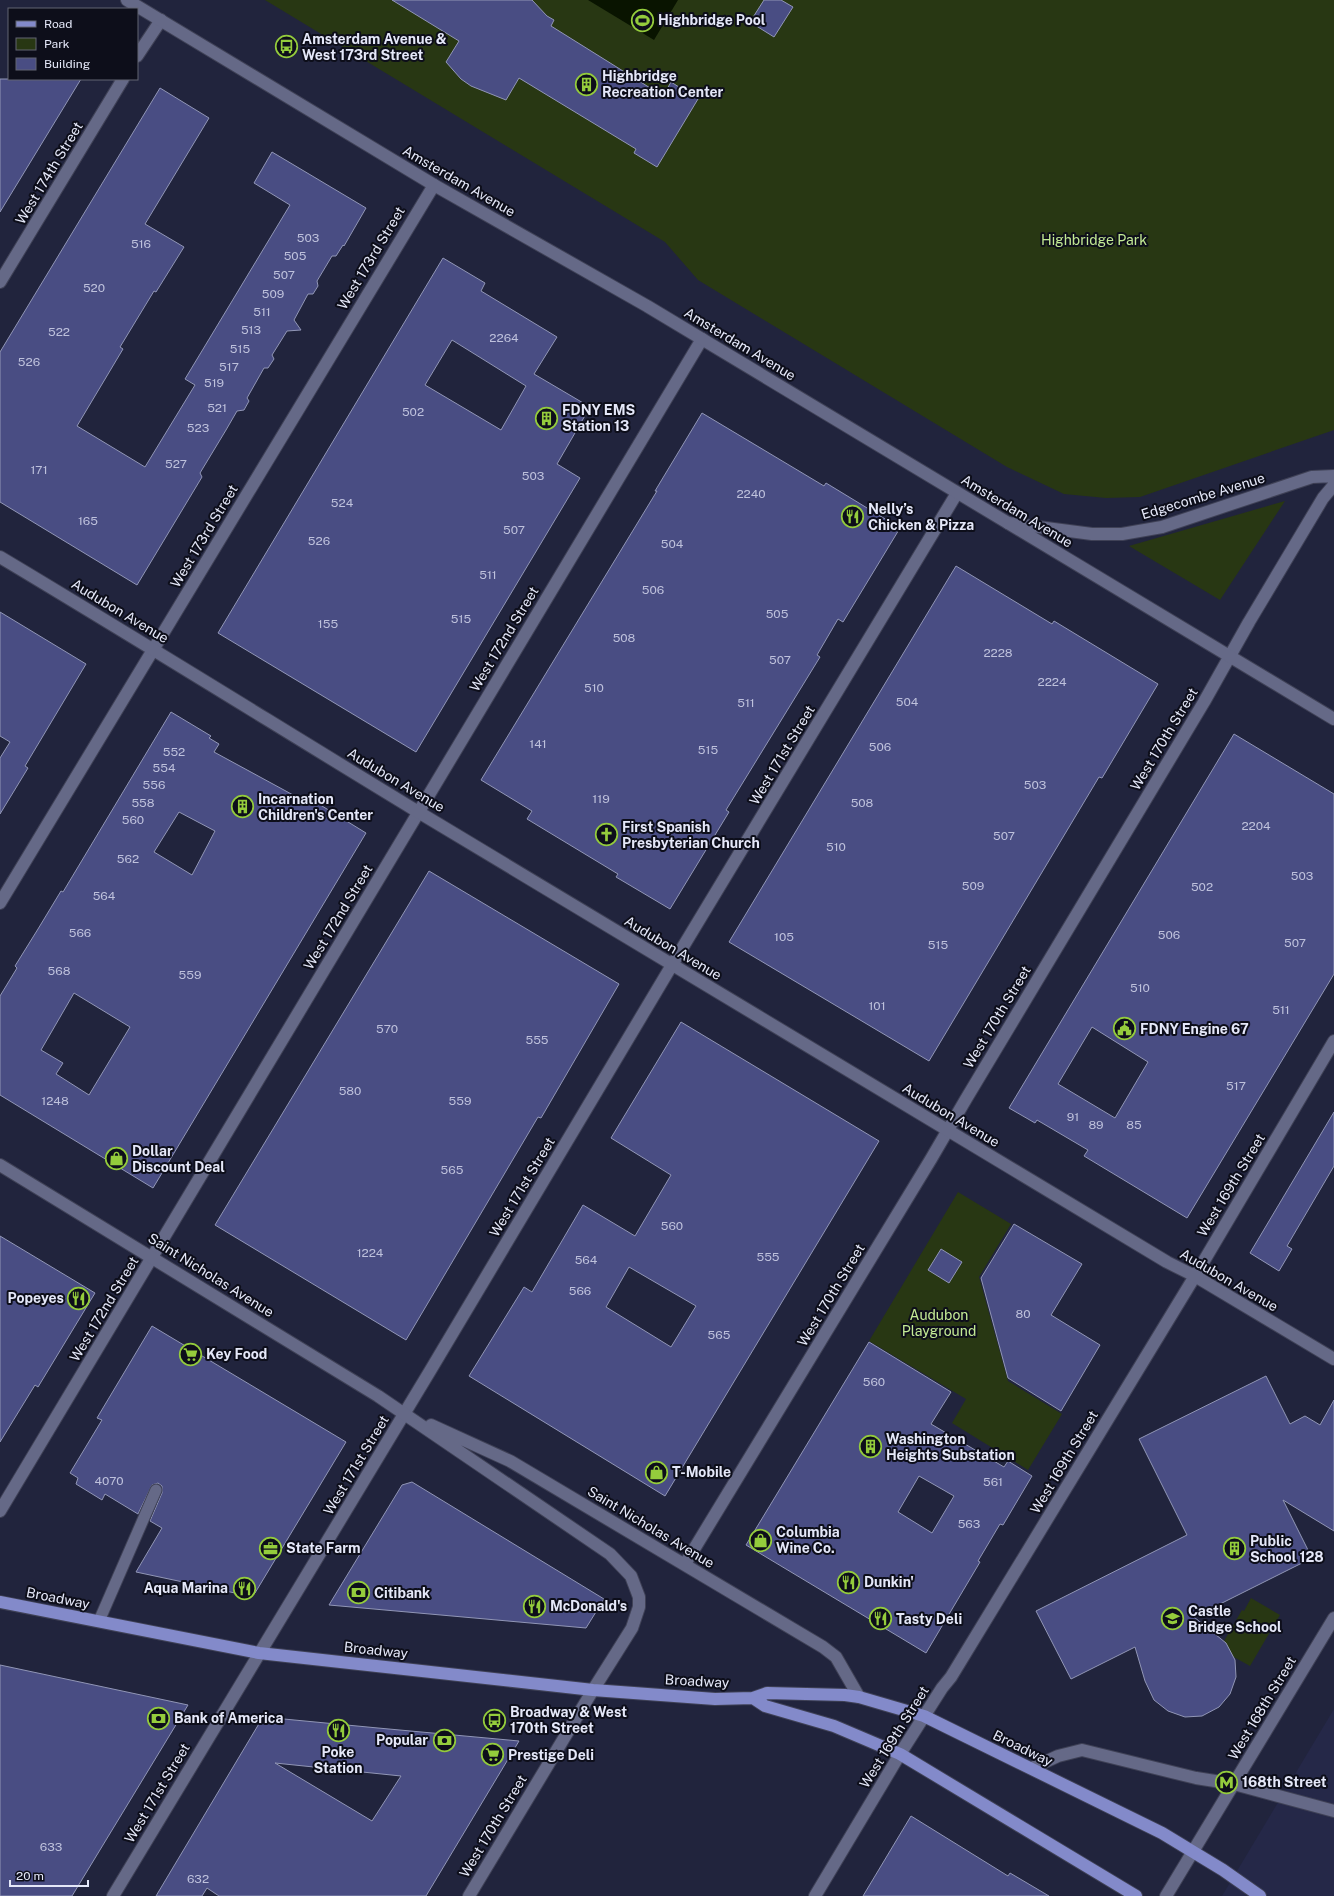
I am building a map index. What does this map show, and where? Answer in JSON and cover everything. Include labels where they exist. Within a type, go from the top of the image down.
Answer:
[{"type":"main road","name":"Broadway","points":[[0,1602],[259,1653],[593,1690],[715,1699],[752,1698],[767,1693],[859,1697],[924,1716],[1032,1768],[1162,1833],[1223,1870],[1260,1896]]},
{"type":"main road","name":"Broadway","points":[[752,1698],[765,1706],[834,1726],[900,1754],[1136,1896]]},
{"type":"street","name":"Amsterdam Avenue","points":[[127,0],[434,185],[647,306],[1334,719]]},
{"type":"street","points":[[138,54],[161,20]]},
{"type":"street","name":"West 174th Street","points":[[0,282],[122,80]]},
{"type":"street","name":"West 173rd Street","points":[[0,903],[434,185]]},
{"type":"street","name":"West 172nd Street","points":[[0,1511],[702,339]]},
{"type":"street","name":"Edgecombe Avenue","points":[[1007,523],[1092,534],[1122,534],[1162,527],[1312,477],[1334,476]]},
{"type":"street","name":"West 170th Street","points":[[685,1564],[948,1131],[1230,657],[1249,622],[1323,498],[1334,484]]},
{"type":"street","name":"West 171st Street","points":[[113,1896],[957,493]]},
{"type":"street","name":"Audubon Avenue","points":[[0,557],[153,648],[418,812],[948,1131],[1167,1262],[1195,1276],[1334,1359]]},
{"type":"street","name":"West 169th Street","points":[[815,1896],[900,1754],[951,1677],[1195,1276],[1334,1041]]},
{"type":"street","name":"Saint Nicholas Avenue","points":[[0,1165],[153,1257],[404,1413],[598,1544],[622,1565],[631,1576],[639,1597],[639,1607],[632,1628],[593,1690]]},
{"type":"street","name":"Saint Nicholas Avenue","points":[[404,1413],[510,1461],[823,1647],[836,1657],[859,1697]]},
{"type":"street","name":"West 168th Street","points":[[1166,1896],[1334,1618]]},
{"type":"street","name":"West 170th Street","points":[[469,1896],[593,1690]]},
{"type":"street","points":[[1032,1768],[1058,1756],[1082,1750],[1182,1775],[1234,1784],[1334,1811]]},
{"type":"lane","points":[[99,1621],[156,1490]]},
{"type":"shaded area","name":"Highbridge Pool","points":[[588,0],[678,0],[654,40]]},
{"type":"shaded area","points":[[1334,1709],[1334,1896],[1222,1896]]},
{"type":"green space","name":"Highbridge Park","points":[[265,0],[1334,0],[1334,430],[1140,497],[1106,498],[1064,494],[1007,467],[698,280],[665,242]]},
{"type":"green space","points":[[1285,501],[1220,600],[1129,546]]},
{"type":"green space","name":"Audubon Playground","points":[[958,1192],[1011,1224],[979,1277],[1008,1381],[1062,1414],[1028,1470],[952,1423],[966,1399],[869,1341]]},
{"type":"green space","points":[[1251,1598],[1280,1615],[1250,1666],[1232,1656],[1224,1641],[1242,1610],[1244,1611]]},
{"type":"building","name":"Highbridge Recreation Center","points":[[392,0],[532,0],[547,16],[554,20],[551,26],[663,96],[671,82],[698,99],[657,167],[634,153],[636,149],[519,78],[506,100],[471,86],[461,79],[446,62],[459,41]]},
{"type":"building","points":[[764,0],[781,0],[793,7],[774,37],[750,22]]},
{"type":"building","points":[[0,79],[80,80],[0,212]]},
{"type":"building","points":[[160,88],[209,118],[145,224],[184,247],[156,292],[154,291],[120,347],[123,349],[77,426],[145,467],[195,385],[185,379],[290,205],[254,183],[272,152],[366,208],[344,246],[343,245],[336,256],[332,256],[317,281],[318,286],[313,294],[308,294],[294,320],[301,330],[287,331],[272,355],[274,359],[268,368],[264,368],[247,398],[249,401],[244,410],[237,411],[200,473],[202,477],[137,585],[0,502],[0,352]]},
{"type":"building","points":[[443,258],[485,283],[481,291],[557,337],[534,374],[590,407],[557,464],[580,478],[416,752],[218,633]],"holes":[[[452,340],[526,386],[501,430],[425,385]]]},
{"type":"building","points":[[702,413],[824,486],[826,483],[900,528],[843,622],[838,619],[817,655],[820,657],[726,810],[729,812],[670,909],[616,877],[618,874],[527,819],[532,811],[481,780],[657,491],[655,491]]},
{"type":"building","points":[[956,566],[1052,624],[1054,621],[1158,684],[1102,778],[1099,777],[929,1061],[729,942]]},
{"type":"building","points":[[0,612],[86,664],[25,766],[28,768],[0,814],[0,758],[10,742],[0,736]]},
{"type":"building","points":[[171,712],[211,736],[209,738],[219,744],[214,752],[306,802],[309,798],[366,833],[153,1188],[0,1095],[0,996],[17,968],[15,966],[61,891],[63,892]],"holes":[[[179,812],[215,831],[192,875],[154,852]],[[74,993],[130,1027],[89,1095],[56,1074],[63,1063],[41,1050]]]},
{"type":"building","points":[[1234,734],[1334,794],[1334,974],[1187,1218],[1084,1156],[1088,1150],[1037,1120],[1035,1123],[1009,1108]],"holes":[[[1092,1027],[1148,1062],[1115,1118],[1058,1084]]]},
{"type":"building","points":[[429,871],[619,984],[541,1118],[538,1117],[406,1340],[215,1225]]},
{"type":"building","points":[[681,1022],[879,1141],[665,1496],[469,1376],[524,1287],[532,1292],[583,1205],[635,1236],[671,1175],[611,1138]],"holes":[[[629,1267],[696,1306],[671,1347],[606,1307]]]},
{"type":"building","points":[[1334,1112],[1334,1166],[1287,1246],[1292,1249],[1279,1271],[1250,1253]]},
{"type":"building","points":[[1014,1224],[1082,1264],[1051,1315],[1100,1345],[1061,1411],[1008,1378],[981,1278]]},
{"type":"building","points":[[0,1236],[95,1293],[38,1387],[35,1385],[0,1442]]},
{"type":"building","points":[[941,1249],[962,1262],[949,1283],[928,1270]]},
{"type":"building","points":[[152,1326],[346,1442],[255,1593],[249,1596],[136,1572],[162,1528],[150,1521],[162,1493],[162,1486],[158,1483],[152,1485],[138,1514],[105,1494],[102,1500],[76,1484],[78,1478],[70,1473],[102,1420],[97,1418]]},
{"type":"building","points":[[869,1342],[951,1392],[931,1424],[1004,1467],[1008,1461],[1032,1476],[1003,1525],[1000,1524],[978,1561],[980,1562],[926,1653],[746,1545]],"holes":[[[919,1476],[954,1496],[932,1533],[898,1512]]]},
{"type":"building","name":"Public School 128","points":[[1266,1376],[1290,1424],[1305,1416],[1320,1425],[1334,1400],[1334,1531],[1283,1500],[1312,1558],[1194,1617],[1226,1643],[1235,1660],[1236,1677],[1230,1694],[1219,1707],[1202,1716],[1185,1717],[1168,1711],[1154,1700],[1145,1681],[1135,1647],[1071,1679],[1036,1611],[1187,1535],[1139,1439]]},
{"type":"building","points":[[412,1482],[604,1599],[586,1628],[329,1605],[402,1485]]},
{"type":"building","points":[[0,1665],[188,1705],[72,1896],[0,1896]]},
{"type":"building","points":[[263,1717],[519,1741],[426,1896],[219,1896],[207,1888],[202,1896],[156,1896]],"holes":[[[275,1763],[401,1776],[372,1821]]]},
{"type":"building","points":[[911,1816],[1008,1876],[1010,1873],[1049,1896],[863,1896]]},
{"type":"place","name":"Highbridge Pool","points":[[643,20]]},
{"type":"place","name":"Amsterdam Avenue & West 173rd Street","points":[[287,47]]},
{"type":"place","name":"Highbridge Recreation Center","points":[[587,84]]},
{"type":"place","name":"FDNY EMS Station 13","points":[[546,418]]},
{"type":"place","name":"Nelly’s Chicken & Pizza","points":[[853,517]]},
{"type":"place","name":"Incarnation Children's Center","points":[[243,807]]},
{"type":"place","name":"First Spanish Presbyterian Church","points":[[606,835]]},
{"type":"place","name":"FDNY Engine 67","points":[[1124,1029]]},
{"type":"place","name":"Dollar Discount Deal","points":[[116,1159]]},
{"type":"place","name":"Popeyes","points":[[79,1298]]},
{"type":"place","name":"Key Food","points":[[190,1354]]},
{"type":"place","name":"Washington Heights Substation","points":[[871,1447]]},
{"type":"place","name":"T-Mobile","points":[[656,1472]]},
{"type":"place","name":"Columbia Wine Co.","points":[[761,1540]]},
{"type":"place","name":"State Farm","points":[[270,1548]]},
{"type":"place","name":"Public School 128","points":[[1234,1549]]},
{"type":"place","name":"Dunkin'","points":[[848,1582]]},
{"type":"place","name":"Aqua Marina","points":[[244,1588]]},
{"type":"place","name":"Citibank","points":[[358,1593]]},
{"type":"place","name":"McDonald's","points":[[535,1606]]},
{"type":"place","name":"Tasty Deli","points":[[880,1619]]},
{"type":"place","name":"Castle Bridge School","points":[[1172,1619]]},
{"type":"place","name":"Bank of America","points":[[159,1718]]},
{"type":"place","name":"Broadway & West 170th Street","points":[[495,1720]]},
{"type":"place","name":"Poke Station","points":[[338,1730]]},
{"type":"place","name":"Popular","points":[[444,1740]]},
{"type":"place","name":"Prestige Deli","points":[[493,1755]]},
{"type":"place","name":"168th Street","points":[[1227,1782]]}]
